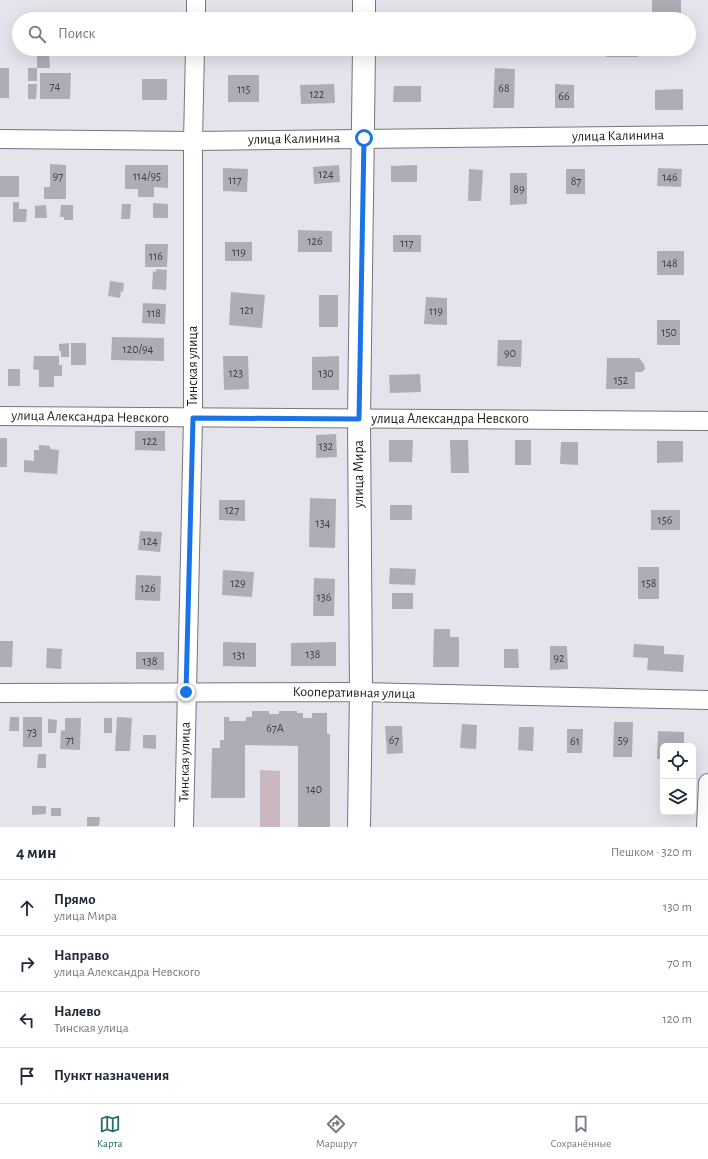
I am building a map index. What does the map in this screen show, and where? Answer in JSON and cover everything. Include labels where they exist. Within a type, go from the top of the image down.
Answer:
[{"type":"main road","points":[[364,0],[364,12]]},
{"type":"main road","name":"улица Мира","points":[[359,827],[361,692],[359,419],[364,56]]},
{"type":"street","points":[[196,0],[196,12]]},
{"type":"street","name":"Тинская улица","points":[[184,827],[193,418],[193,141],[195,56]]},
{"type":"street","name":"улица Калинина","points":[[0,139],[193,141],[708,135]]},
{"type":"street","name":"улица Александра Невского","points":[[0,416],[708,420]]},
{"type":"street","name":"Кооперативная улица","points":[[0,693],[361,692],[708,700]]},
{"type":"street","points":[[706,827],[708,783]]},
{"type":"shaded area","points":[[260,770],[280,771],[280,827],[260,827]]},
{"type":"building","points":[[652,0],[681,0],[681,12],[652,12]]},
{"type":"building","points":[[37,56],[49,56],[50,68],[37,68]]},
{"type":"building","points":[[606,56],[638,56],[638,57]]},
{"type":"building","points":[[0,68],[9,68],[9,98],[0,98]]},
{"type":"building","points":[[28,68],[37,68],[37,81],[28,81]]},
{"type":"building","points":[[495,68],[515,69],[514,108],[493,108]]},
{"type":"building","points":[[40,73],[71,73],[70,99],[40,99]]},
{"type":"building","points":[[228,75],[259,75],[259,102],[228,102]]},
{"type":"building","points":[[142,79],[167,79],[167,100],[142,100]]},
{"type":"building","points":[[28,84],[37,84],[36,99],[28,99]]},
{"type":"building","points":[[334,84],[335,103],[301,104],[300,85]]},
{"type":"building","points":[[555,84],[574,85],[574,108],[555,108]]},
{"type":"building","points":[[394,86],[421,86],[421,102],[393,102]]},
{"type":"building","points":[[683,89],[683,110],[655,110],[655,90]]},
{"type":"building","points":[[50,164],[66,165],[66,199],[44,199],[44,187],[50,187]]},
{"type":"building","points":[[125,165],[168,165],[168,188],[154,187],[154,197],[138,197],[138,189],[125,189]]},
{"type":"building","points":[[339,165],[340,182],[314,184],[313,167]]},
{"type":"building","points":[[417,165],[417,182],[391,182],[391,166]]},
{"type":"building","points":[[223,168],[248,169],[247,192],[223,191]]},
{"type":"building","points":[[658,168],[682,169],[681,187],[657,186]]},
{"type":"building","points":[[469,169],[483,170],[481,201],[468,201]]},
{"type":"building","points":[[566,169],[585,169],[585,194],[566,194]]},
{"type":"building","points":[[510,173],[527,173],[527,204],[510,205]]},
{"type":"building","points":[[0,176],[19,176],[19,197],[0,197]]},
{"type":"building","points":[[13,202],[19,202],[19,209],[27,209],[26,222],[13,222]]},
{"type":"building","points":[[153,203],[168,204],[168,218],[153,218]]},
{"type":"building","points":[[122,204],[131,204],[130,219],[121,219]]},
{"type":"building","points":[[46,205],[47,218],[35,218],[35,206]]},
{"type":"building","points":[[61,205],[73,205],[73,220],[64,220],[64,217],[60,217]]},
{"type":"building","points":[[298,230],[332,231],[332,252],[298,252]]},
{"type":"building","points":[[393,235],[421,235],[421,252],[393,252]]},
{"type":"building","points":[[225,242],[252,242],[252,261],[225,261]]},
{"type":"building","points":[[145,244],[168,244],[167,267],[145,267]]},
{"type":"building","points":[[657,251],[684,251],[684,275],[657,275]]},
{"type":"building","points":[[156,269],[167,270],[166,290],[152,289],[153,271],[156,272]]},
{"type":"building","points":[[110,281],[124,283],[123,292],[121,291],[120,298],[108,296]]},
{"type":"building","points":[[231,292],[265,295],[262,328],[229,325]]},
{"type":"building","points":[[319,295],[338,295],[338,327],[319,327]]},
{"type":"building","points":[[426,297],[447,298],[447,325],[424,324]]},
{"type":"building","points":[[143,303],[166,304],[165,324],[142,323]]},
{"type":"building","points":[[657,320],[680,320],[680,345],[657,345]]},
{"type":"building","points":[[112,337],[164,338],[164,361],[111,360]]},
{"type":"building","points":[[498,340],[522,340],[521,367],[497,366]]},
{"type":"building","points":[[69,343],[69,357],[61,357],[59,344]]},
{"type":"building","points":[[71,343],[86,343],[86,365],[71,365]]},
{"type":"building","points":[[34,356],[59,356],[59,365],[62,365],[62,376],[54,376],[54,387],[39,387],[39,370],[33,369]]},
{"type":"building","points":[[223,356],[248,356],[249,389],[224,390]]},
{"type":"building","points":[[339,356],[339,390],[312,390],[312,357]]},
{"type":"building","points":[[607,358],[639,358],[644,364],[645,369],[642,372],[635,372],[635,389],[606,389]]},
{"type":"building","points":[[8,369],[20,369],[20,386],[8,386]]},
{"type":"building","points":[[420,374],[421,392],[390,393],[389,375]]},
{"type":"building","points":[[135,431],[165,431],[165,451],[135,450]]},
{"type":"building","points":[[336,434],[337,457],[316,458],[316,435]]},
{"type":"building","points":[[0,438],[7,438],[7,467],[0,467]]},
{"type":"building","points":[[389,440],[413,440],[412,462],[389,462]]},
{"type":"building","points":[[450,440],[468,440],[469,473],[451,473]]},
{"type":"building","points":[[515,440],[531,440],[531,465],[515,465]]},
{"type":"building","points":[[657,441],[683,441],[683,462],[657,463]]},
{"type":"building","points":[[561,442],[578,442],[578,465],[560,464]]},
{"type":"building","points":[[39,445],[50,446],[50,449],[59,450],[57,474],[24,472],[24,460],[34,461],[34,450],[39,450]]},
{"type":"building","points":[[310,498],[336,499],[335,548],[309,547]]},
{"type":"building","points":[[219,500],[245,500],[245,521],[219,520]]},
{"type":"building","points":[[390,505],[412,505],[412,520],[390,520]]},
{"type":"building","points":[[651,510],[680,510],[680,530],[651,530]]},
{"type":"building","points":[[140,531],[162,532],[160,552],[138,550]]},
{"type":"building","points":[[638,567],[659,567],[659,599],[638,599]]},
{"type":"building","points":[[390,568],[416,569],[415,585],[389,584]]},
{"type":"building","points":[[223,570],[254,572],[252,597],[222,595]]},
{"type":"building","points":[[136,575],[161,576],[160,601],[135,600]]},
{"type":"building","points":[[314,578],[335,579],[334,616],[313,616]]},
{"type":"building","points":[[392,593],[413,593],[413,609],[392,609]]},
{"type":"building","points":[[434,629],[450,629],[450,637],[459,637],[459,667],[433,667]]},
{"type":"building","points":[[0,641],[13,641],[12,667],[0,667]]},
{"type":"building","points":[[223,642],[256,643],[256,667],[223,666]]},
{"type":"building","points":[[336,642],[336,666],[291,666],[291,643]]},
{"type":"building","points":[[634,644],[664,646],[664,654],[684,655],[683,672],[647,670],[648,658],[633,657]]},
{"type":"building","points":[[550,646],[567,646],[568,669],[550,670]]},
{"type":"building","points":[[47,648],[62,649],[61,669],[46,668]]},
{"type":"building","points":[[504,649],[518,649],[519,668],[504,668]]},
{"type":"building","points":[[136,652],[164,652],[164,670],[136,669]]},
{"type":"building","points":[[252,711],[269,711],[269,714],[279,714],[279,711],[297,711],[297,713],[303,713],[303,718],[312,718],[312,713],[327,713],[327,734],[330,734],[330,827],[298,827],[298,746],[245,745],[245,798],[211,798],[212,748],[220,748],[220,740],[224,740],[224,717],[229,717],[229,721],[246,721],[246,717],[252,717]]},
{"type":"building","points":[[10,717],[19,717],[19,731],[9,731]]},
{"type":"building","points":[[23,717],[42,717],[42,747],[23,747]]},
{"type":"building","points":[[117,717],[132,718],[130,751],[115,751]]},
{"type":"building","points":[[65,718],[81,718],[80,750],[60,749],[61,730],[65,731]]},
{"type":"building","points":[[104,718],[112,718],[112,733],[104,733]]},
{"type":"building","points":[[48,719],[57,720],[56,733],[48,733]]},
{"type":"building","points":[[614,722],[633,722],[632,757],[613,757]]},
{"type":"building","points":[[462,724],[477,725],[476,749],[460,748]]},
{"type":"building","points":[[385,726],[402,726],[403,753],[387,754]]},
{"type":"building","points":[[519,727],[534,727],[533,751],[518,750]]},
{"type":"building","points":[[567,729],[583,729],[582,753],[567,753]]},
{"type":"building","points":[[658,731],[684,732],[684,743],[660,743],[660,759],[657,759]]},
{"type":"building","points":[[143,735],[156,735],[156,749],[143,748]]},
{"type":"building","points":[[38,754],[46,754],[46,768],[37,768]]},
{"type":"building","points":[[32,806],[46,806],[46,814],[32,815]]},
{"type":"building","points":[[51,808],[61,808],[61,816],[51,816]]},
{"type":"building","points":[[87,817],[100,817],[99,826],[87,826]]},
{"type":"route","points":[[186,692],[193,418],[359,419],[364,138]]}]
